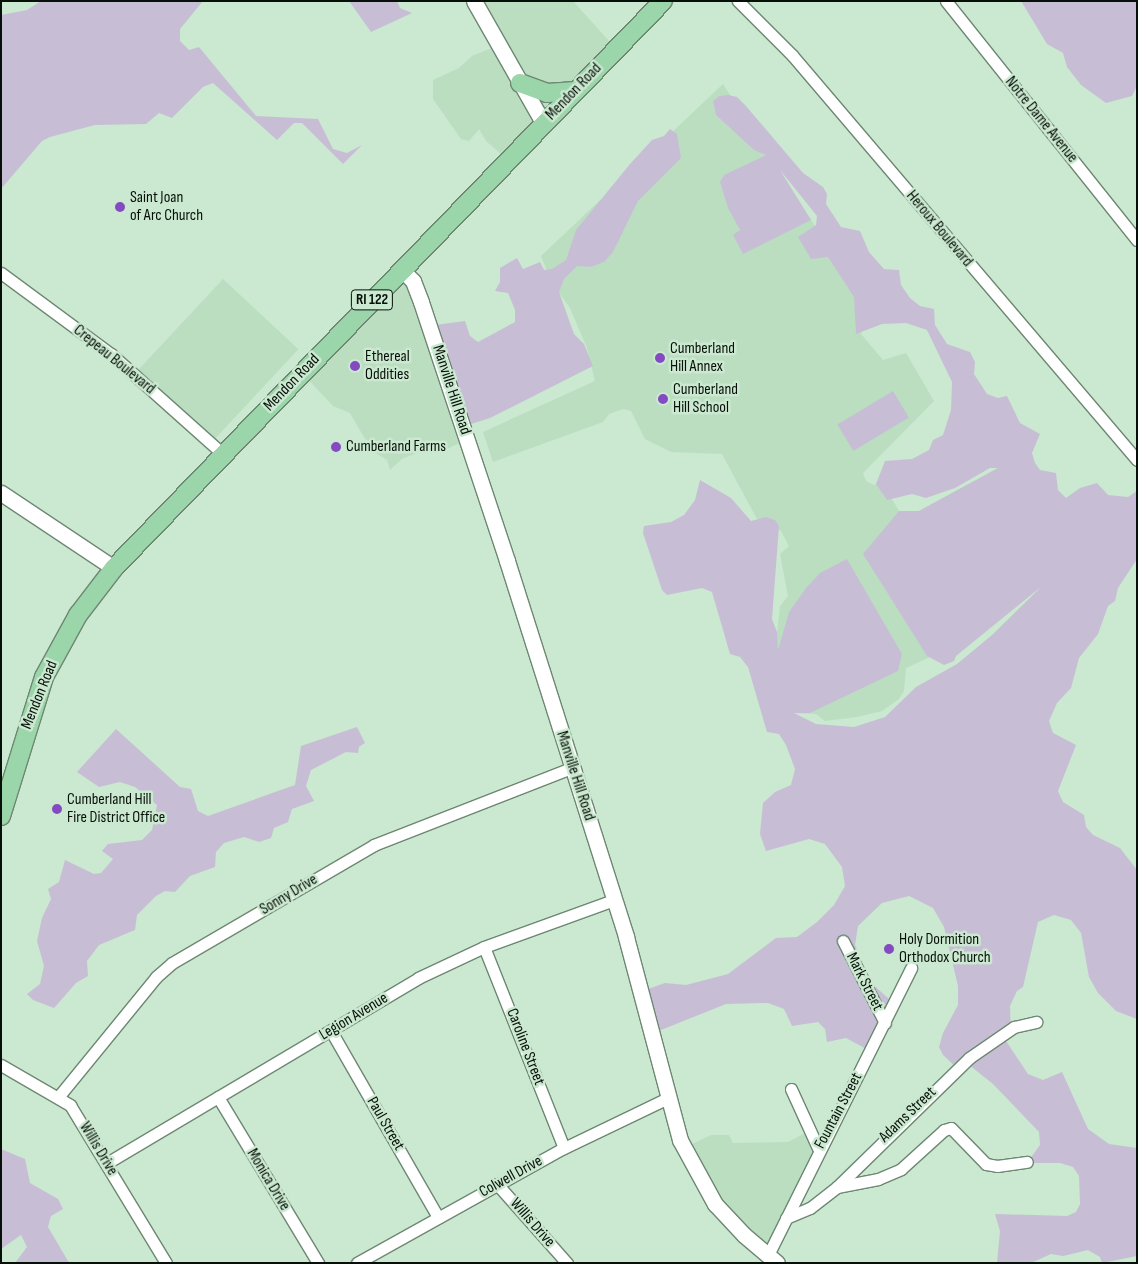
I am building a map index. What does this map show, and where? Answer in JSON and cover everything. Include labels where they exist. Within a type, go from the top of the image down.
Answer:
[{"type":"main road","points":[[474,1],[544,124]]},
{"type":"main road","name":"Mendon Road","points":[[1,816],[44,677],[78,615],[114,568],[401,269],[663,1]]},
{"type":"main road","points":[[520,83],[547,93],[575,91]]},
{"type":"main road","name":"Manville Hill Road","points":[[401,269],[412,281],[433,336],[572,768],[614,900],[680,1140],[716,1204],[772,1259]]},
{"type":"main road","points":[[1,493],[114,568]]},
{"type":"street","name":"Heroux Boulevard","points":[[738,1],[792,55],[1137,460]]},
{"type":"street","name":"Notre Dame Avenue","points":[[946,1],[1137,240]]},
{"type":"street","name":"Crepeau Boulevard","points":[[1,273],[111,354],[223,454]]},
{"type":"street","name":"Sonny Drive","points":[[59,1096],[156,977],[172,963],[374,845],[572,768]]},
{"type":"street","name":"Legion Avenue","points":[[107,1163],[418,978],[484,947],[614,900]]},
{"type":"street","name":"Mark Street","points":[[843,941],[886,1023]]},
{"type":"street","name":"Caroline Street","points":[[484,947],[564,1148]]},
{"type":"street","name":"Fountain Street","points":[[772,1259],[786,1218],[818,1148],[886,1023],[911,968]]},
{"type":"street","name":"Adams Street","points":[[786,1218],[810,1208],[837,1187],[969,1058],[1014,1027],[1036,1022]]},
{"type":"street","name":"Paul Street","points":[[331,1031],[438,1218]]},
{"type":"street","name":"Willis Drive","points":[[1,1065],[59,1096],[81,1119],[166,1263]]},
{"type":"street","points":[[791,1089],[818,1148]]},
{"type":"street","name":"Monica Drive","points":[[218,1097],[318,1263]]},
{"type":"street","name":"Colwell Drive","points":[[357,1263],[564,1148],[668,1098]]},
{"type":"street","points":[[837,1187],[878,1179],[901,1169],[944,1130],[951,1128],[986,1164],[997,1166],[1027,1162]]},
{"type":"street","name":"Willis Drive","points":[[497,1184],[567,1263]]},
{"type":"shaded area","points":[[41,1],[203,1],[180,29],[180,41],[189,50],[199,47],[256,116],[318,119],[333,149],[347,153],[362,145],[343,164],[302,123],[294,123],[277,140],[213,83],[203,87],[172,118],[159,113],[146,124],[95,125],[50,137],[42,141],[1,189],[1,15],[27,10]]},
{"type":"shaded area","points":[[349,1],[397,1],[400,8],[412,13],[371,32]]},
{"type":"shaded area","points":[[477,1],[573,1],[618,51],[509,161],[486,141],[479,129],[469,141],[461,139],[433,99],[433,80],[459,68],[472,56],[499,45]]},
{"type":"shaded area","points":[[1021,1],[1137,1],[1137,86],[1132,96],[1106,103],[1081,85],[1067,67],[1063,53],[1047,44]]},
{"type":"shaded area","points":[[723,84],[865,303],[861,334],[883,360],[906,353],[934,401],[863,473],[866,481],[874,485],[882,482],[899,511],[919,511],[1018,457],[954,661],[939,653],[906,668],[904,691],[899,699],[882,711],[857,717],[825,721],[816,714],[794,713],[785,697],[776,642],[780,606],[788,596],[780,554],[789,546],[781,531],[757,519],[722,454],[671,452],[645,439],[631,411],[623,409],[609,414],[603,422],[493,462],[483,432],[595,381],[587,348],[570,308],[552,283],[541,256]]},
{"type":"shaded area","points":[[719,96],[737,97],[803,173],[823,187],[827,194],[826,204],[841,227],[860,231],[869,252],[884,269],[899,270],[901,285],[910,298],[920,306],[934,309],[935,325],[947,344],[970,352],[975,362],[974,374],[987,394],[998,398],[1007,396],[1020,423],[1040,434],[1032,453],[1035,463],[1040,470],[1056,473],[1058,490],[1066,498],[1080,488],[1097,483],[1108,495],[1128,497],[1137,491],[1137,559],[1118,588],[1115,601],[1108,606],[1098,634],[1079,658],[1071,688],[1057,703],[1049,721],[1053,733],[1076,745],[1058,791],[1063,802],[1084,815],[1086,827],[1093,835],[1120,848],[1137,870],[1137,1019],[1116,1011],[1098,993],[1089,977],[1081,933],[1071,920],[1054,915],[1038,922],[1023,987],[1017,991],[1010,1006],[1011,1036],[1006,1041],[1028,1074],[1043,1080],[1062,1072],[1088,1129],[1109,1144],[1137,1148],[1137,1256],[1102,1263],[1100,1257],[1088,1250],[1063,1256],[1051,1254],[1031,1263],[997,1263],[1000,1231],[995,1214],[1067,1216],[1076,1212],[1080,1204],[1079,1176],[1073,1167],[1060,1163],[1027,1163],[1040,1145],[1039,1132],[993,1084],[968,1064],[959,1070],[943,1055],[939,1047],[943,1033],[958,1005],[958,986],[944,927],[933,908],[909,896],[882,903],[858,926],[855,945],[870,982],[889,999],[896,1001],[870,1051],[846,1038],[827,1042],[825,1029],[818,1022],[792,1026],[784,1009],[768,1003],[726,1004],[656,1032],[645,990],[665,983],[686,985],[728,974],[776,938],[797,937],[817,922],[834,905],[845,886],[842,867],[825,844],[809,839],[766,851],[760,834],[763,803],[775,792],[791,785],[795,769],[786,745],[779,734],[767,732],[748,667],[740,657],[730,654],[712,592],[702,588],[667,595],[662,590],[643,533],[644,526],[671,522],[684,515],[695,500],[700,480],[731,498],[751,521],[766,517],[775,520],[779,526],[772,619],[777,632],[778,650],[789,612],[806,588],[820,573],[847,559],[902,654],[898,671],[810,713],[794,713],[816,724],[854,727],[885,717],[916,687],[957,664],[992,635],[1042,586],[956,656],[954,661],[944,665],[927,656],[863,554],[899,511],[919,511],[998,468],[990,468],[955,488],[926,498],[912,494],[887,500],[876,484],[885,461],[912,459],[929,450],[933,440],[943,435],[951,410],[952,382],[927,330],[906,323],[882,324],[856,334],[854,297],[828,257],[811,259],[798,237],[816,225],[817,216],[780,170],[811,220],[743,254],[733,235],[740,230],[728,208],[720,182],[724,175],[766,155],[754,150],[716,115],[713,101]]},
{"type":"shaded area","points":[[670,129],[677,134],[681,158],[638,201],[613,252],[604,262],[591,267],[577,266],[564,279],[559,292],[574,334],[584,344],[593,366],[490,418],[468,425],[435,325],[465,321],[470,336],[478,342],[515,322],[515,310],[508,293],[495,291],[500,282],[500,268],[517,258],[523,269],[540,262],[544,270],[552,269],[566,260],[576,230],[652,140],[664,136]]},
{"type":"shaded area","points":[[407,269],[470,438],[447,449],[432,447],[402,459],[390,470],[387,460],[374,452],[372,443],[365,439],[350,413],[333,406],[304,375]]},
{"type":"shaded area","points":[[223,279],[298,349],[213,441],[138,370]]},
{"type":"shaded area","points":[[893,391],[909,418],[853,451],[837,424]]},
{"type":"shaded area","points":[[357,727],[365,743],[359,747],[358,753],[346,752],[311,770],[306,786],[314,801],[292,809],[288,822],[274,828],[271,838],[259,842],[244,837],[224,843],[216,852],[215,867],[190,876],[175,892],[165,891],[156,896],[137,915],[135,930],[99,945],[87,961],[88,976],[76,983],[54,1008],[33,1000],[27,994],[40,984],[44,966],[37,941],[42,918],[51,899],[48,889],[59,882],[65,860],[94,874],[101,873],[113,859],[102,851],[108,844],[142,840],[152,830],[157,805],[135,787],[120,782],[99,787],[77,772],[116,729],[180,787],[191,789],[198,811],[208,816],[295,785],[301,746]]},
{"type":"shaded area","points":[[813,1129],[820,1143],[775,1250],[736,1224],[688,1146],[711,1135],[729,1135],[733,1143],[788,1142]]},
{"type":"shaded area","points":[[1,1149],[25,1159],[30,1183],[58,1199],[63,1209],[51,1216],[48,1227],[68,1261],[73,1263],[15,1263],[27,1247],[21,1235],[1,1249]]},
{"type":"place","name":"Saint Joan of Arc Church","points":[[120,207]]},
{"type":"place","name":"Cumberland Hill Annex","points":[[660,358]]},
{"type":"place","name":"Ethereal Oddities","points":[[355,366]]},
{"type":"place","name":"Cumberland Hill School","points":[[663,399]]},
{"type":"place","name":"Cumberland Farms","points":[[336,447]]},
{"type":"place","name":"Cumberland Hill Fire District Office","points":[[57,809]]},
{"type":"place","name":"Holy Dormition Orthodox Church","points":[[889,949]]}]
